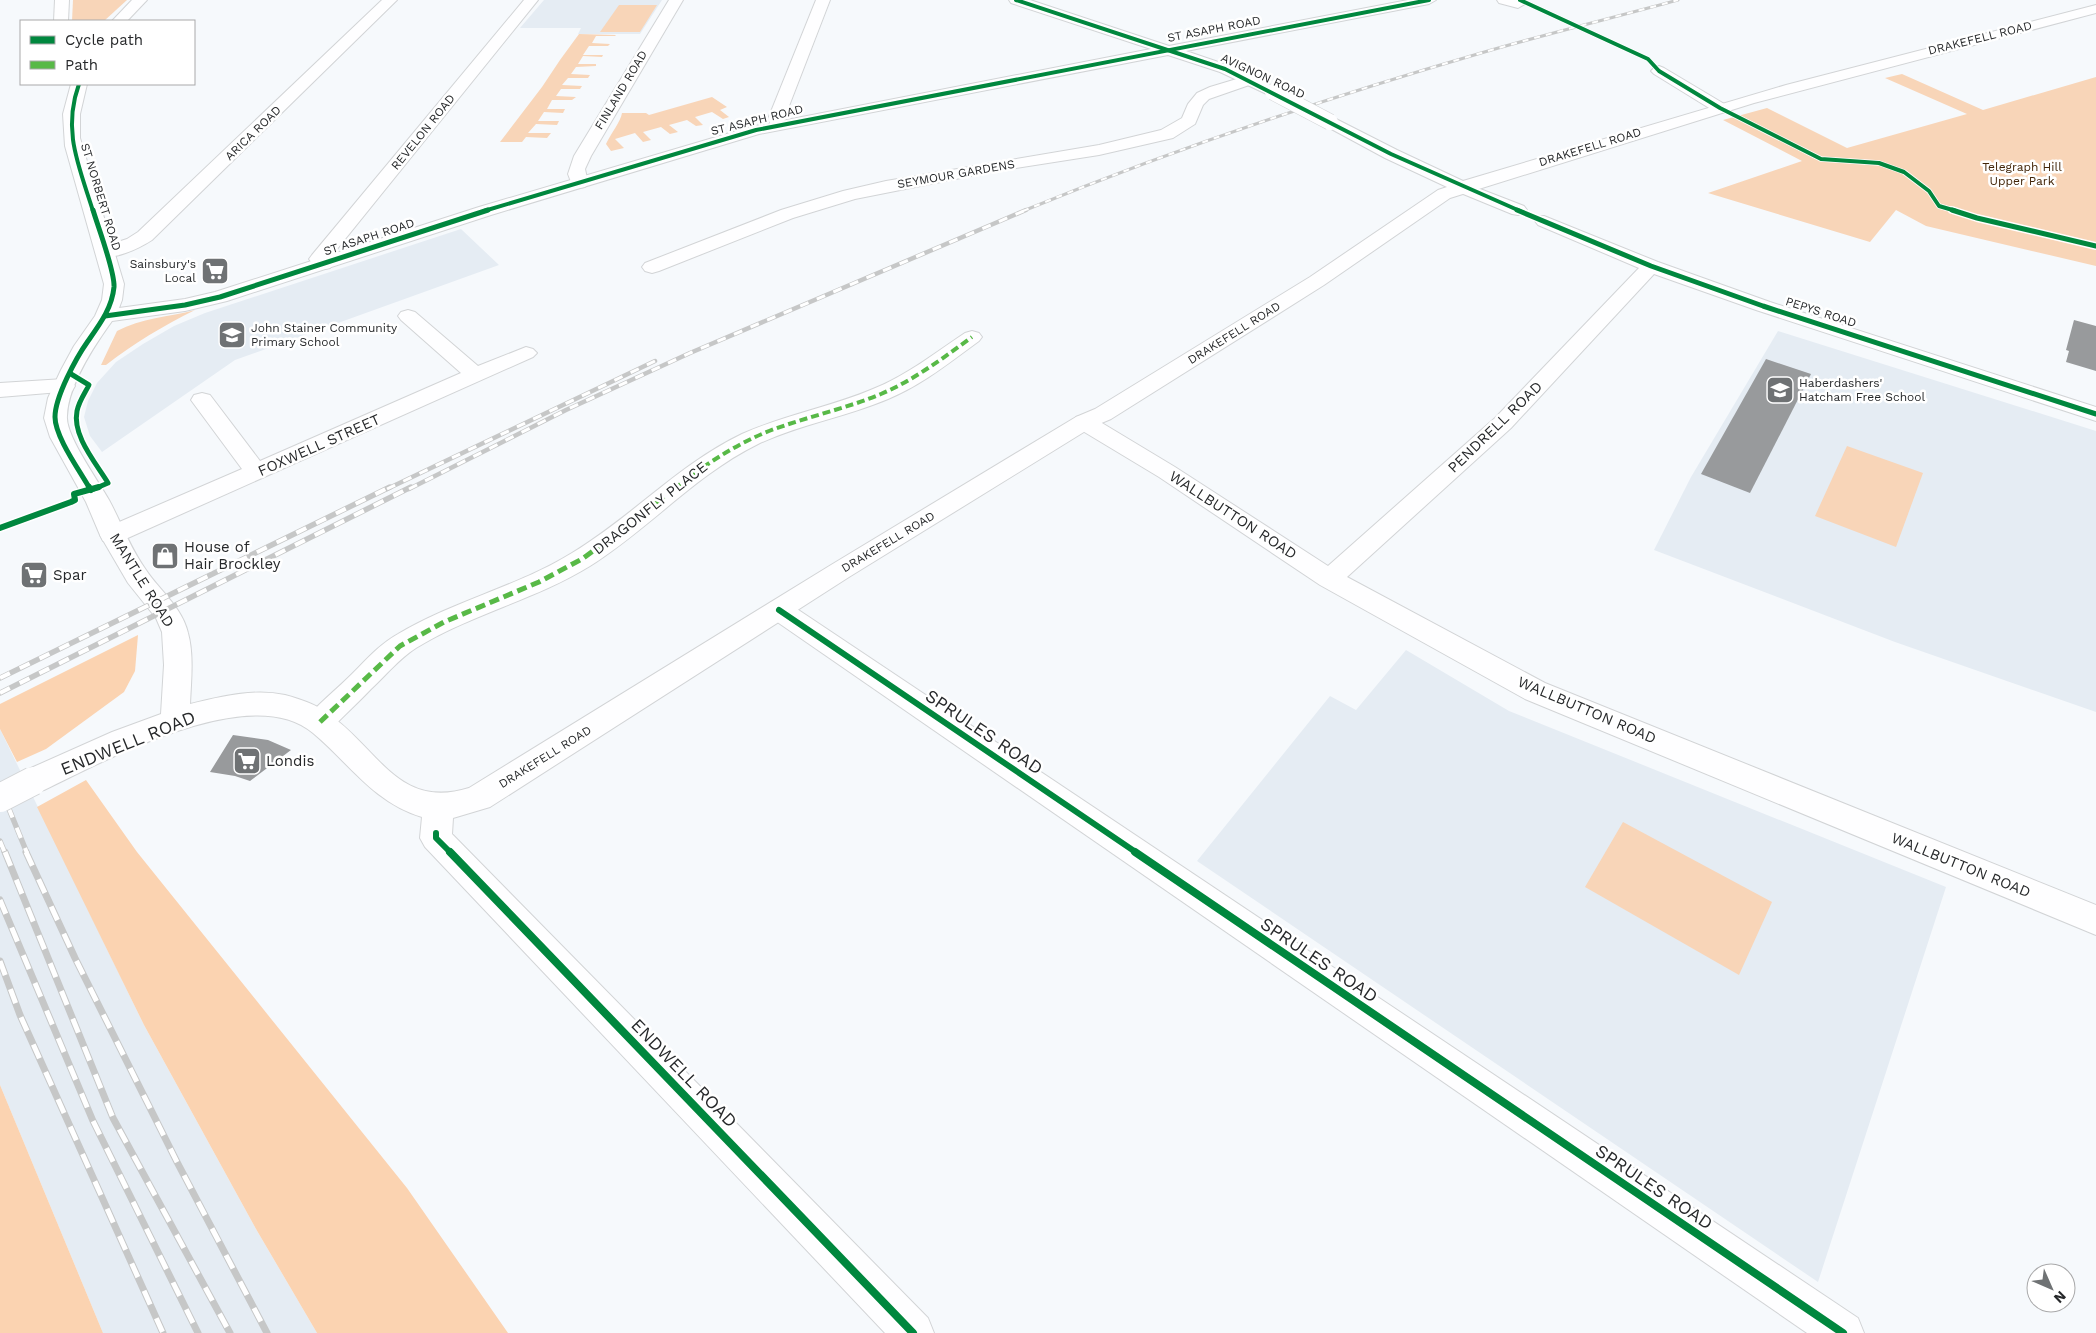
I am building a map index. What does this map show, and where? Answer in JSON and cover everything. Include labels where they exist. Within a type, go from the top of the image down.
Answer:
[{"type":"street","points":[[61,20],[62,0]]},
{"type":"street","points":[[120,20],[140,0]]},
{"type":"street","name":"ARICA ROAD","points":[[106,252],[134,243],[145,236],[390,0]]},
{"type":"street","name":"REVELON ROAD","points":[[323,264],[319,258],[532,0]]},
{"type":"street","name":"FINLAND ROAD","points":[[579,183],[576,178],[576,169],[587,147],[676,0]]},
{"type":"street","points":[[778,124],[776,119],[823,0]]},
{"type":"street","name":"AVIGNON ROAD","points":[[1016,0],[1225,69],[1250,80],[1391,154],[1462,187]]},
{"type":"street","name":"ST ASAPH ROAD","points":[[105,316],[185,305],[220,297],[579,183],[778,124],[1428,0]]},
{"type":"street","name":"DRAKEFELL ROAD","points":[[438,807],[455,805],[479,798],[1084,422],[1103,414],[1203,353],[1317,281],[1444,194],[1720,108],[1872,66],[2096,9]]},
{"type":"street","points":[[1659,71],[1720,108]]},
{"type":"street","name":"SEYMOUR GARDENS","points":[[652,267],[787,214],[849,195],[886,186],[991,167],[1099,150],[1167,134],[1189,121],[1196,104],[1204,96],[1216,90],[1250,80]]},
{"type":"street","name":"ST NORBERT ROAD","points":[[79,85],[72,106],[70,127],[72,146],[106,252],[114,284],[112,300],[105,316]]},
{"type":"street","points":[[1462,187],[1518,210]]},
{"type":"street","name":"PEPYS ROAD","points":[[1544,221],[1651,266],[1763,306],[2096,414]]},
{"type":"street","name":"PENDRELL ROAD","points":[[1329,578],[1503,423],[1651,266]]},
{"type":"street","name":"MANTLE ROAD","points":[[105,316],[84,346],[64,386],[54,418],[61,437],[98,502],[112,535],[137,577],[167,614],[175,632],[178,665],[175,720]]},
{"type":"street","points":[[408,316],[476,375]]},
{"type":"street","name":"DRAGONFLY PLACE","points":[[320,722],[380,662],[399,646],[450,618],[524,590],[574,564],[621,533],[675,486],[712,460],[759,435],[854,404],[898,386],[935,364],[972,337]]},
{"type":"street","name":"FOXWELL STREET","points":[[112,535],[526,353]]},
{"type":"street","points":[[0,390],[64,386]]},
{"type":"street","points":[[202,400],[256,472]]},
{"type":"street","name":"WALLBUTTON ROAD","points":[[1084,422],[1167,472],[1329,578],[1535,691],[2096,920]]},
{"type":"street","name":"SPRULES ROAD","points":[[779,610],[1843,1333]]},
{"type":"street","name":"ENDWELL ROAD","points":[[0,798],[97,751],[175,720],[238,704],[284,706],[320,722],[365,766],[400,796],[421,804],[438,807],[436,838],[913,1333]]},
{"type":"shaded area","points":[[544,0],[662,0],[640,34],[578,34],[581,28],[520,28]]},
{"type":"shaded area","name":"John Stainer Community Primary School","points":[[461,229],[499,265],[235,360],[102,452],[90,436],[84,417],[88,401],[97,383],[116,362],[174,326],[205,313]]},
{"type":"shaded area","points":[[1778,331],[2096,431],[2096,712],[1895,642],[1654,550],[1691,477]]},
{"type":"shaded area","points":[[138,635],[135,671],[124,692],[46,749],[17,762],[0,729],[0,704]]},
{"type":"shaded area","points":[[1406,650],[1509,711],[1946,887],[1818,1282],[1197,861],[1330,696],[1356,710]]},
{"type":"shaded area","points":[[0,729],[144,1025],[256,1229],[317,1333],[103,1333],[0,1085]]},
{"type":"shaded area","points":[[86,780],[137,852],[407,1188],[508,1333],[317,1333],[256,1229],[144,1025],[37,807]]},
{"type":"shaded area","points":[[0,1085],[103,1333],[0,1333]]},
{"type":"green space","points":[[73,0],[127,0],[105,20],[72,20]]},
{"type":"green space","points":[[619,5],[657,5],[640,32],[600,32]]},
{"type":"green space","points":[[579,34],[616,35],[596,36],[592,43],[610,44],[608,46],[589,46],[583,55],[603,55],[602,57],[583,56],[578,64],[596,64],[596,66],[576,67],[571,74],[590,75],[588,78],[568,78],[562,85],[582,86],[580,89],[561,89],[556,96],[576,97],[572,100],[552,100],[547,109],[565,109],[563,113],[544,112],[538,121],[559,121],[557,125],[536,124],[528,133],[551,133],[547,138],[526,137],[522,142],[500,142],[542,87]]},
{"type":"green space","name":"Telegraph Hill Upper Park","points":[[1902,74],[1983,110],[2096,77],[2096,266],[1926,226],[1896,210],[1870,242],[1708,193],[1802,161],[1723,120],[1767,108],[1847,148],[1967,114],[1885,78]]},
{"type":"green space","points":[[712,97],[727,107],[720,110],[729,117],[723,119],[712,112],[695,117],[703,125],[696,126],[687,120],[669,125],[678,132],[670,134],[661,127],[643,132],[651,140],[643,142],[635,133],[615,139],[624,148],[611,151],[606,144],[622,113],[646,113],[649,115]]},
{"type":"green space","points":[[195,310],[149,335],[106,365],[101,365],[117,331],[145,320]]},
{"type":"green space","points":[[1847,446],[1923,473],[1896,547],[1815,516]]},
{"type":"green space","points":[[1623,822],[1772,902],[1739,975],[1585,887]]},
{"type":"building","points":[[2074,320],[2096,326],[2096,371],[2066,362],[2069,351],[2066,350]]},
{"type":"building","points":[[1766,359],[1811,374],[1750,493],[1701,474]]},
{"type":"building","name":"Londis","points":[[233,735],[268,740],[291,750],[250,781],[235,776],[210,772]]},
{"type":"railway","points":[[1023,211],[1193,146],[1365,88],[1530,39],[1678,0]]},
{"type":"railway","points":[[409,489],[566,410],[690,353],[1026,210]]},
{"type":"railway","points":[[387,489],[655,361]]},
{"type":"railway","points":[[0,678],[390,487]]},
{"type":"railway","points":[[0,693],[411,487]]},
{"type":"railway","points":[[0,787],[27,853]]},
{"type":"railway","points":[[0,841],[5,853]]},
{"type":"railway","points":[[5,852],[113,1118],[230,1333]]},
{"type":"railway","points":[[26,852],[75,958],[177,1162],[267,1333]]},
{"type":"railway","points":[[0,900],[93,1121],[198,1333]]},
{"type":"railway","points":[[0,961],[20,1015],[163,1333]]},
{"type":"marked path","points":[[320,722],[380,662],[407,641],[444,622],[520,591],[582,559],[688,478],[733,448],[769,431],[881,394],[928,368],[972,337]]},
{"type":"cycle path","points":[[1016,0],[1225,69],[1391,154],[1462,187],[1651,266],[1763,306],[2096,414]]},
{"type":"cycle path","points":[[105,316],[185,305],[220,297],[485,211],[756,130],[1429,0]]},
{"type":"cycle path","points":[[1520,0],[1648,59],[1659,71],[1720,108],[1821,159],[1879,163],[1904,172],[1929,191],[1939,206],[1977,218],[2096,246]]},
{"type":"cycle path","points":[[79,85],[72,114],[73,146],[114,284],[112,300],[105,316],[84,346],[72,370],[59,398],[55,418],[61,437],[91,490]]},
{"type":"cycle path","points":[[0,528],[71,502],[75,500],[74,494],[104,486],[108,483],[87,449],[77,421],[79,406],[89,385],[71,374]]},
{"type":"cycle path","points":[[779,610],[1843,1333]]},
{"type":"cycle path","points":[[436,833],[436,838],[913,1333]]},
{"type":"place","name":"Sainsbury's Local","points":[[215,271]]},
{"type":"place","name":"John Stainer Community Primary School","points":[[232,335]]},
{"type":"place","name":"Haberdashers' Hatcham Free School","points":[[1780,390]]},
{"type":"place","name":"House of Hair Brockley","points":[[165,556]]},
{"type":"place","name":"Spar","points":[[34,575]]},
{"type":"place","name":"Londis","points":[[247,761]]}]
